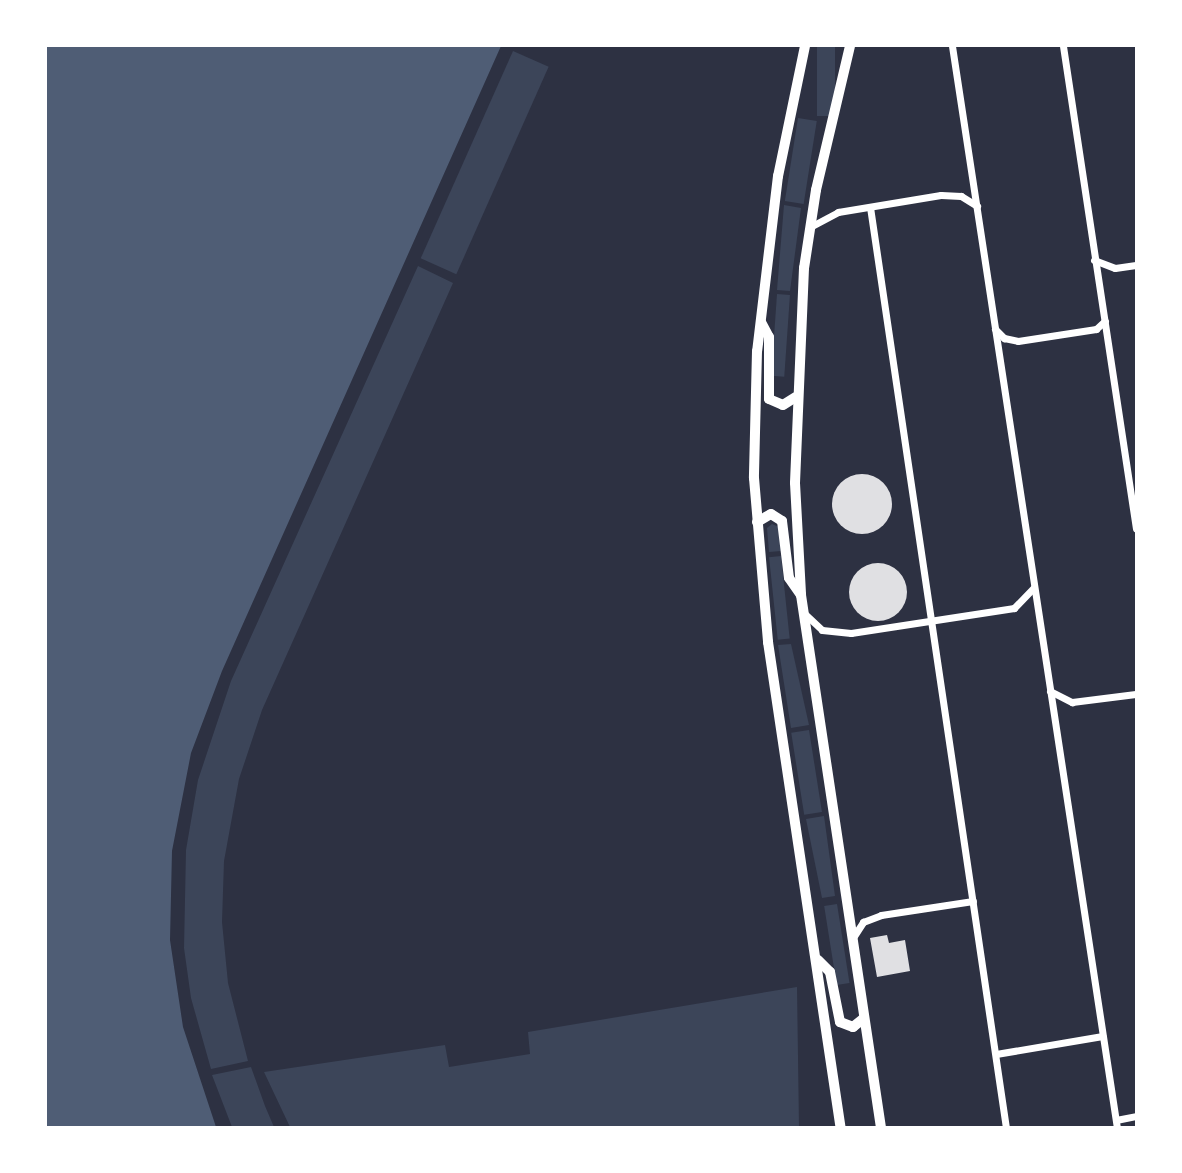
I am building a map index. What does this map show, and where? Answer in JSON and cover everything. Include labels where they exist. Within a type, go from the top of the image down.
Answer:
[{"type":"main road","points":[[805,46],[782,153],[761,323],[753,437],[757,522],[768,642],[818,960],[841,1128]]},
{"type":"main road","points":[[850,46],[809,228],[796,397],[795,483],[801,595],[881,1128]]},
{"type":"main road","points":[[761,323],[769,337],[769,399],[783,405],[796,397]]},
{"type":"main road","points":[[757,522],[771,514],[782,522],[789,578],[801,595]]},
{"type":"main road","points":[[818,960],[830,972],[840,1022],[853,1027],[864,1018]]},
{"type":"street","points":[[952,46],[1116,1124],[1136,1116]]},
{"type":"street","points":[[1063,46],[1136,529]]},
{"type":"street","points":[[809,228],[830,215],[951,194],[977,206]]},
{"type":"street","points":[[870,207],[1006,1128]]},
{"type":"street","points":[[1094,260],[1115,268],[1136,265]]},
{"type":"street","points":[[994,328],[1004,338],[1018,341],[1097,329],[1105,321]]},
{"type":"street","points":[[804,611],[815,626],[831,633],[1014,608],[1026,600],[1033,588]]},
{"type":"street","points":[[1050,690],[1072,702],[1136,694]]},
{"type":"street","points":[[853,936],[863,922],[881,915],[973,901]]},
{"type":"street","points":[[996,1054],[1102,1036]]},
{"type":"shaded area","points":[[46,46],[501,46],[222,671],[191,753],[172,851],[170,940],[183,1027],[216,1127],[46,1127]]},
{"type":"shaded area","points":[[817,46],[835,46],[835,116],[817,116]]},
{"type":"shaded area","points":[[513,51],[549,67],[456,274],[421,258]]},
{"type":"shaded area","points":[[798,118],[817,121],[804,204],[785,201]]},
{"type":"shaded area","points":[[784,205],[801,208],[790,291],[777,290]]},
{"type":"shaded area","points":[[418,266],[453,283],[262,710],[239,779],[224,861],[222,922],[228,983],[248,1061],[211,1069],[191,998],[184,948],[186,850],[198,780],[231,681]]},
{"type":"shaded area","points":[[777,294],[790,295],[784,377],[771,376]]},
{"type":"shaded area","points":[[772,524],[779,527],[781,551],[769,552],[767,528]]},
{"type":"shaded area","points":[[781,556],[790,639],[778,640],[769,557]]},
{"type":"shaded area","points":[[791,644],[809,725],[791,728],[778,645]]},
{"type":"shaded area","points":[[809,730],[822,812],[804,815],[791,733]]},
{"type":"shaded area","points":[[824,816],[835,896],[822,898],[806,819]]},
{"type":"shaded area","points":[[837,904],[850,983],[837,985],[824,906]]},
{"type":"shaded area","points":[[797,987],[799,1127],[290,1127],[264,1072],[445,1045],[449,1067],[530,1054],[528,1032]]},
{"type":"shaded area","points":[[251,1067],[274,1127],[232,1127],[212,1075]]},
{"type":"building","points":[[856,474],[868,474],[884,482],[890,492],[890,516],[884,526],[868,534],[856,534],[840,526],[832,510],[832,498],[840,482]]},
{"type":"building","points":[[872,563],[884,563],[899,571],[907,586],[907,598],[899,613],[884,621],[872,621],[857,613],[849,598],[849,586],[857,571]]},
{"type":"building","points":[[887,935],[889,943],[905,940],[910,971],[877,977],[870,938]]}]
